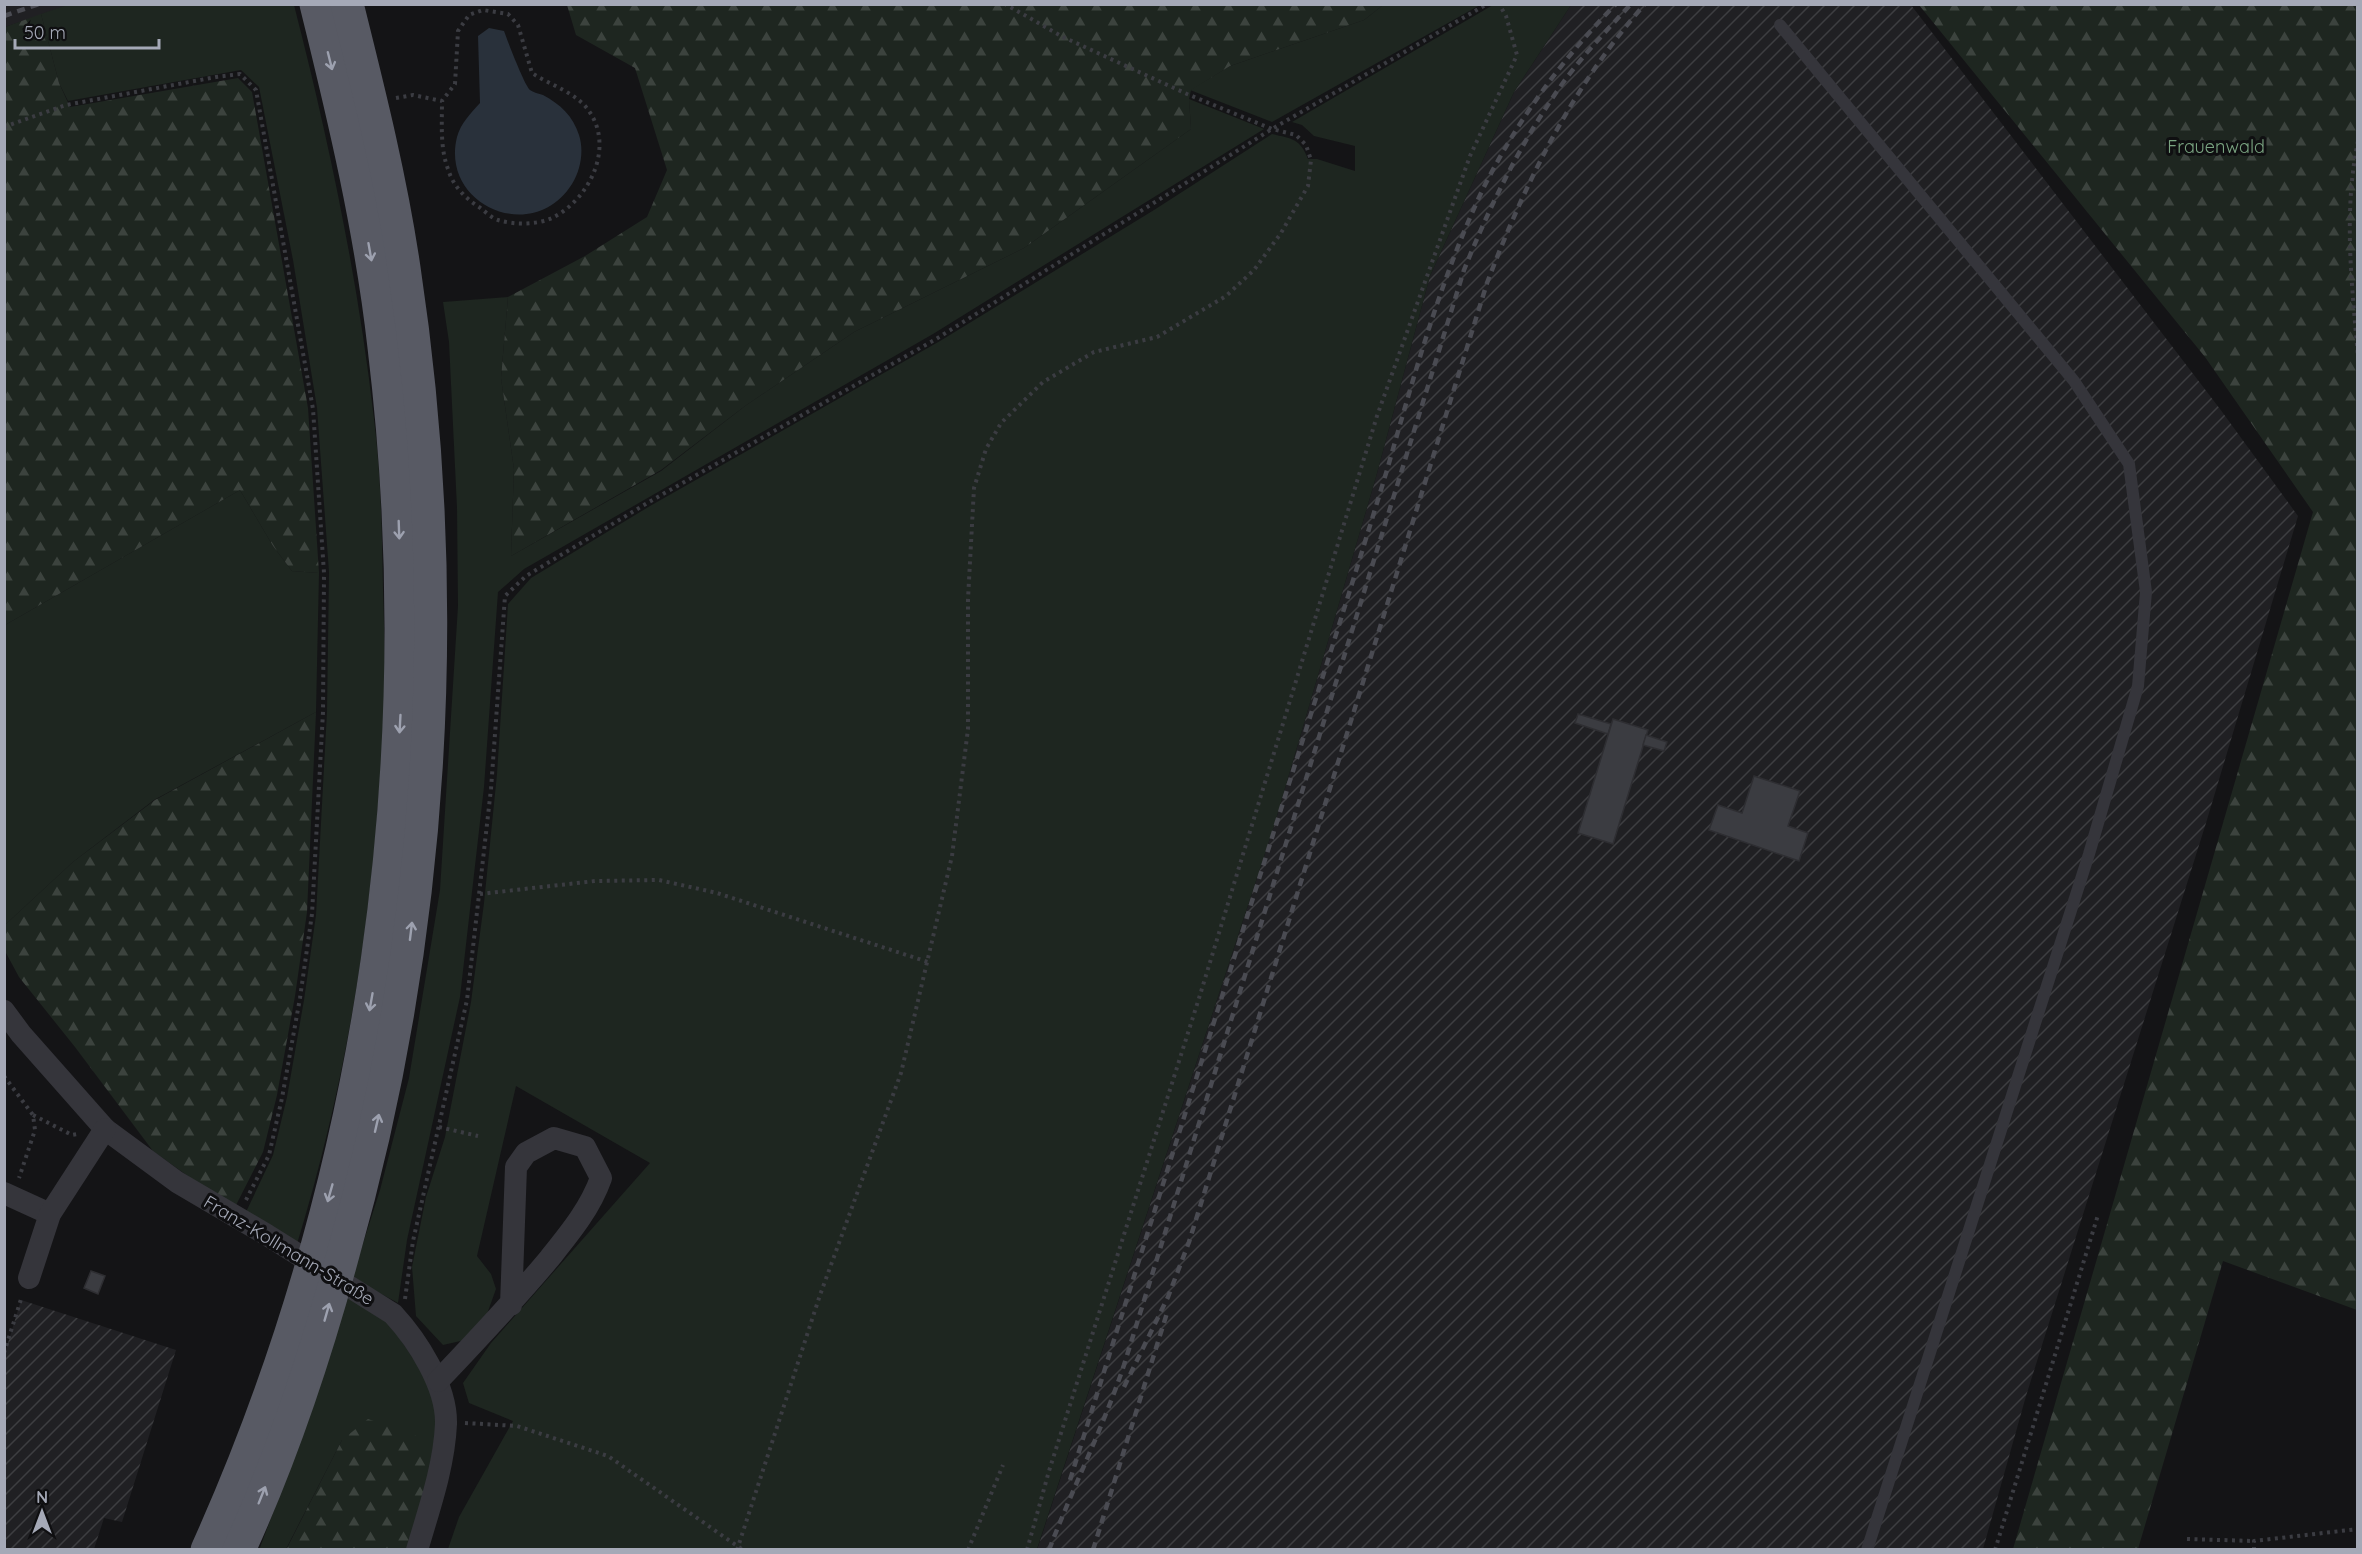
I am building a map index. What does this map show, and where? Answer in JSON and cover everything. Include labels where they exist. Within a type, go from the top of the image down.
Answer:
[{"type":"highway","points":[[207,1550],[255,1433],[292,1327],[334,1178],[359,1069],[376,972],[397,779],[402,605],[399,504],[392,418],[375,280],[361,198],[342,108],[316,4]]},
{"type":"highway","points":[[239,1550],[282,1444],[324,1324],[363,1185],[388,1073],[405,976],[417,886],[426,782],[431,696],[432,604],[423,418],[404,265],[372,102],[347,4]]},
{"type":"street","name":"Franz-Kollmann-Straße","points":[[4,1011],[21,1034],[105,1129],[177,1182],[238,1217],[397,1318],[417,1345],[438,1381],[446,1422],[439,1474],[417,1550]]},
{"type":"street","points":[[29,1278],[50,1214],[105,1129]]},
{"type":"street","points":[[438,1381],[511,1305],[562,1243],[594,1199],[602,1179],[585,1147],[554,1138],[526,1153],[516,1167],[511,1305]]},
{"type":"street","points":[[8,1194],[50,1214]]},
{"type":"lane","points":[[1780,25],[2074,381],[2129,464],[2146,592],[2138,686],[2090,855],[1867,1550]]},
{"type":"path","points":[[738,1548],[820,1295],[901,1073],[952,856],[968,729],[968,599],[974,488],[986,449],[1001,423],[1043,382],[1094,352],[1157,337],[1226,296],[1254,270],[1281,233],[1308,186],[1311,160],[1306,145],[1296,135],[1272,129],[1187,94],[1073,42],[1005,4]]},
{"type":"path","points":[[397,1318],[467,1000],[491,789],[505,596],[526,576],[649,502],[936,339],[1272,129],[1487,4]]},
{"type":"path","points":[[1027,1550],[1049,1471],[1200,995],[1377,416],[1470,156],[1517,55],[1506,16],[1499,4]]},
{"type":"path","points":[[483,10],[507,14],[518,25],[532,73],[575,98],[589,111],[600,136],[600,154],[592,178],[573,204],[551,218],[528,224],[496,220],[464,196],[448,170],[442,135],[442,101],[456,84],[459,31],[469,15],[483,10]]},
{"type":"path","points":[[4,127],[66,105],[216,77],[240,74],[256,90],[313,409],[324,573],[323,712],[312,914],[300,998],[269,1155],[238,1217]]},
{"type":"path","points":[[372,102],[413,95],[442,101]]},
{"type":"path","points":[[2358,141],[2348,222],[2358,357]]},
{"type":"path","points":[[480,894],[595,881],[659,880],[717,893],[928,962]]},
{"type":"path","points":[[4,1076],[33,1115],[72,1135],[105,1129]]},
{"type":"path","points":[[8,1194],[34,1130],[33,1115]]},
{"type":"path","points":[[438,1127],[478,1136]]},
{"type":"path","points":[[1995,1550],[2098,1215]]},
{"type":"path","points":[[4,1353],[29,1278]]},
{"type":"path","points":[[446,1422],[517,1426],[608,1456],[743,1550]]},
{"type":"path","points":[[968,1550],[1003,1465]]},
{"type":"path","points":[[2187,1539],[2254,1541],[2358,1529]]},
{"type":"path","points":[[2254,1541],[2254,1550]]},
{"type":"shaded area","points":[[5,4],[70,5],[5,27]]},
{"type":"shaded area","points":[[1571,5],[1911,5],[2220,409],[2298,516],[2206,823],[2026,1396],[1983,1549],[1037,1550],[1274,826],[1376,477],[1430,276],[1514,92]]},
{"type":"shaded area","points":[[489,28],[504,31],[527,86],[531,91],[543,95],[565,111],[573,122],[581,141],[579,166],[572,184],[555,203],[535,212],[514,214],[493,209],[476,198],[462,182],[455,161],[459,132],[466,119],[480,103],[478,36]]},
{"type":"shaded area","points":[[21,1300],[176,1350],[122,1522],[104,1518],[94,1549],[5,1549],[5,1353]]},
{"type":"green space","points":[[70,4],[294,5],[319,107],[351,262],[360,314],[378,462],[385,653],[384,733],[367,915],[350,1026],[327,1135],[297,1244],[246,1212],[273,1155],[287,1097],[304,1000],[316,915],[327,712],[329,572],[317,408],[293,260],[259,87],[241,70],[68,101],[59,83],[41,14]]},
{"type":"green space","points":[[567,4],[1383,5],[1364,20],[1230,66],[1191,90],[1189,99],[1191,129],[1024,248],[854,332],[745,406],[661,470],[511,556],[514,469],[501,378],[508,297],[585,256],[647,217],[667,170],[635,68],[576,35]]},
{"type":"green space","points":[[1383,5],[1480,5],[1272,122],[1190,90],[1230,66],[1364,20]]},
{"type":"green space","points":[[1493,5],[1571,5],[1514,92],[1430,276],[1376,477],[1274,826],[1037,1549],[448,1549],[459,1517],[513,1421],[469,1403],[463,1383],[491,1343],[650,1163],[516,1086],[477,1256],[491,1274],[496,1289],[487,1314],[465,1340],[443,1345],[416,1316],[412,1267],[426,1197],[445,1137],[471,1002],[484,903],[497,774],[508,604],[531,578],[650,506],[940,341],[1154,210],[1272,134],[1294,140],[1302,147],[1308,159],[1317,159],[1355,171],[1355,146],[1314,136],[1302,125],[1292,122]]},
{"type":"green space","name":"Frauenwald","points":[[1919,5],[2357,5],[2357,1310],[2223,1261],[2138,1549],[2013,1549],[2313,512],[2205,357]]},
{"type":"green space","points":[[41,14],[59,83],[70,107],[238,78],[252,92],[308,408],[319,573],[292,571],[273,546],[240,490],[5,625],[5,27]]},
{"type":"green space","points":[[1189,99],[1264,129],[933,334],[524,569],[498,592],[484,787],[460,997],[407,1240],[398,1303],[352,1278],[380,1190],[409,1078],[440,890],[458,606],[457,508],[449,342],[443,302],[508,297],[501,378],[514,469],[511,556],[661,471],[745,406],[854,332],[1024,248],[1191,129]]},
{"type":"green space","points":[[240,490],[273,546],[292,571],[319,573],[316,712],[154,800],[73,862],[5,925],[5,625]]},
{"type":"green space","points":[[316,712],[307,912],[295,996],[277,1095],[263,1152],[234,1209],[153,1151],[19,977],[5,951],[5,925],[73,862],[155,800]]},
{"type":"green space","points":[[345,1295],[391,1325],[430,1384],[437,1419],[432,1473],[342,1440],[286,1549],[259,1550],[299,1444]]},
{"type":"green space","points":[[368,1419],[422,1438],[432,1473],[408,1549],[286,1550],[342,1440]]},
{"type":"building","points":[[1578,714],[1611,724],[1608,734],[1575,723]]},
{"type":"building","points":[[1613,719],[1648,730],[1613,844],[1578,833]]},
{"type":"building","points":[[1646,735],[1667,742],[1664,751],[1643,745]]},
{"type":"building","points":[[1754,776],[1800,791],[1788,826],[1808,833],[1799,861],[1709,830],[1718,805],[1742,813]]},
{"type":"building","points":[[91,1271],[105,1276],[98,1294],[84,1288]]},
{"type":"railway","points":[[4,16],[39,4]]},
{"type":"railway","points":[[1070,1480],[1352,584],[1407,399],[1453,259],[1495,165],[1525,116],[1559,69],[1616,4]]},
{"type":"railway","points":[[1049,1550],[1107,1412],[1124,1365],[1464,270],[1485,220],[1535,125],[1573,70],[1631,4]]},
{"type":"railway","points":[[1124,1387],[1168,1297],[1189,1242],[1487,283],[1518,209],[1553,136],[1595,68],[1645,4]]},
{"type":"railway","points":[[1093,1550],[1167,1313]]}]
